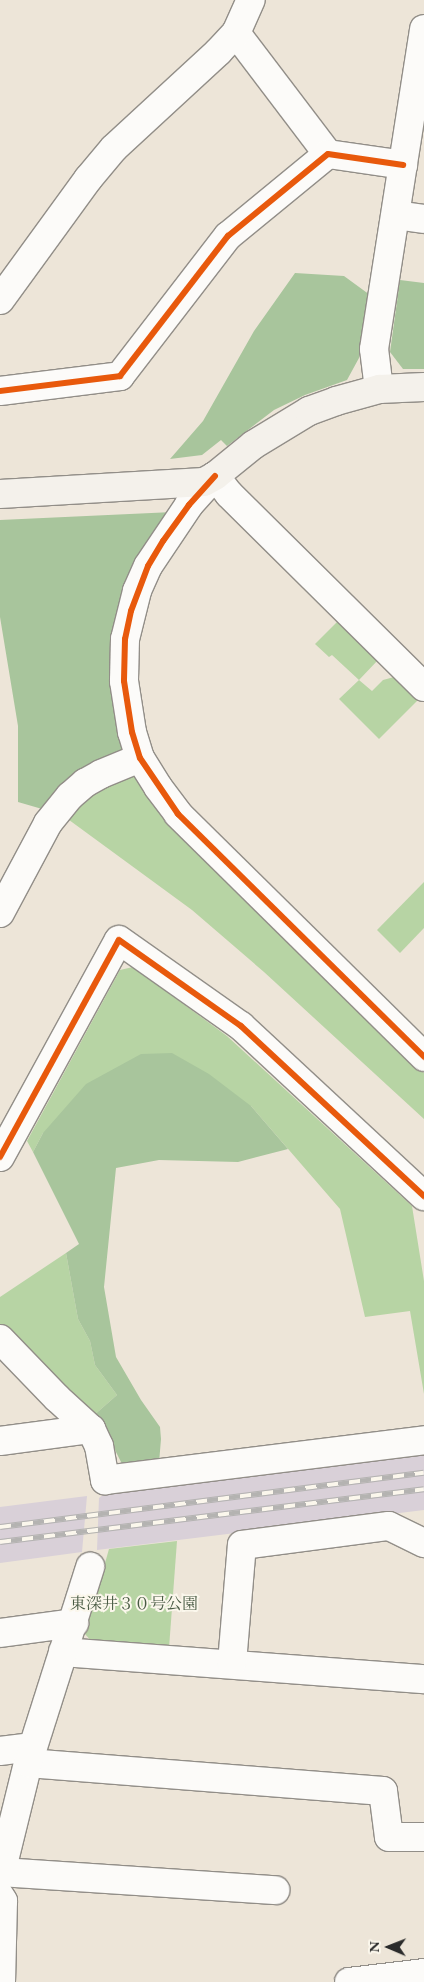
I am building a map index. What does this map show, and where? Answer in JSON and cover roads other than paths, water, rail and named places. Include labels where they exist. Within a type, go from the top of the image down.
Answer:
[{"type":"street","points":[[0,300],[88,179],[114,148],[236,33],[251,0]]},
{"type":"street","points":[[379,389],[374,349],[424,29]]},
{"type":"street","points":[[236,33],[328,154],[403,165]]},
{"type":"street","points":[[0,390],[120,376],[228,236],[328,154]]},
{"type":"street","points":[[396,215],[424,219]]},
{"type":"street","points":[[424,387],[379,389],[336,400],[284,424],[253,445],[216,476],[189,505],[148,566],[131,611],[125,640],[124,681],[132,732],[140,758],[178,814],[424,1057]]},
{"type":"street","points":[[0,494],[195,483],[204,482],[216,476]]},
{"type":"street","points":[[216,476],[229,494],[424,687]]},
{"type":"street","points":[[0,912],[8,882],[48,823],[70,796],[85,783],[101,774],[140,758]]},
{"type":"street","points":[[0,1158],[119,940],[241,1026],[424,1196]]},
{"type":"street","points":[[0,1339],[56,1398],[91,1429],[99,1446],[105,1480],[424,1440]]},
{"type":"street","points":[[0,1441],[91,1429]]},
{"type":"street","points":[[232,1663],[242,1545],[389,1526],[424,1543]]},
{"type":"street","points":[[1,1982],[3,1902],[0,1881],[30,1755],[74,1623],[90,1566]]},
{"type":"street","points":[[0,1633],[74,1623]]},
{"type":"street","points":[[63,1652],[232,1663],[424,1679]]},
{"type":"street","points":[[0,1751],[383,1791],[389,1837],[424,1837]]},
{"type":"street","points":[[0,1881],[274,1890]]},
{"type":"street","points":[[366,1981],[424,1973]]},
{"type":"railway","points":[[0,1527],[424,1473]]},
{"type":"railway","points":[[0,1542],[424,1489]]},
{"type":"park label","name":"東深井３０号公園","points":[[134,1604]]}]
